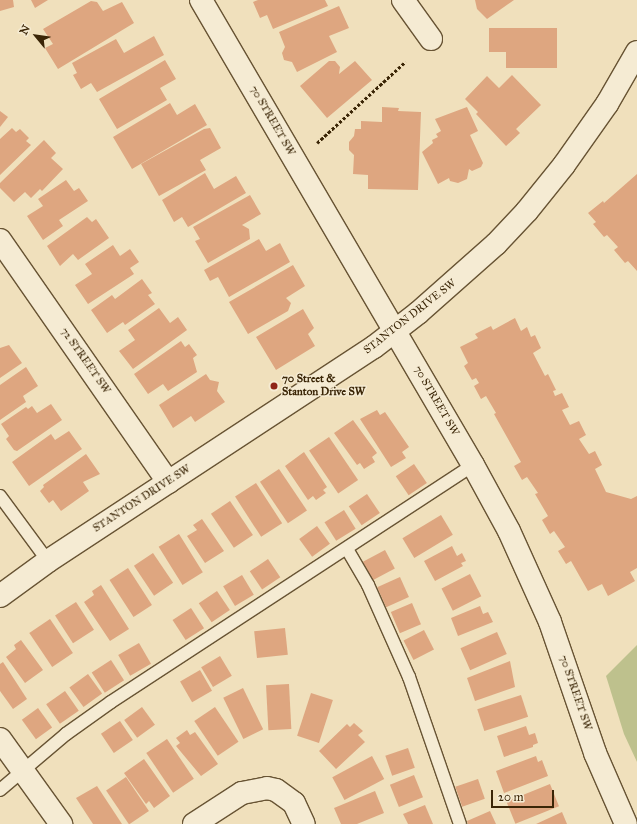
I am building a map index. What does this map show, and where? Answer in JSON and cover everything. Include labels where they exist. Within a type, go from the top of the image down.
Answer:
[{"type":"street","name":"70 STREET SW","points":[[201,0],[473,465],[509,531],[550,622],[595,753],[626,824]]},
{"type":"street","points":[[402,0],[431,39]]},
{"type":"street","name":"STANTON DRIVE SW","points":[[0,596],[48,562],[395,331],[486,253],[527,210],[564,165],[607,104],[637,52]]},
{"type":"street","name":"72 STREET SW","points":[[0,240],[168,482]]},
{"type":"street","points":[[0,738],[61,824]]},
{"type":"street","points":[[194,824],[242,793],[256,788],[276,790],[294,803],[304,824]]},
{"type":"lane","points":[[0,790],[22,770],[111,702],[347,549],[473,465]]},
{"type":"lane","points":[[0,496],[48,562]]},
{"type":"lane","points":[[347,549],[368,585],[409,677],[460,824]]},
{"type":"path","points":[[317,143],[405,62]]},
{"type":"green space","points":[[637,645],[637,762],[624,734],[606,676]]},
{"type":"building","points":[[0,0],[13,0],[14,7],[0,11]]},
{"type":"building","points":[[31,0],[48,0],[35,8]]},
{"type":"building","points":[[258,0],[325,0],[328,6],[273,29],[267,15],[260,18],[253,2]]},
{"type":"building","points":[[475,0],[514,0],[487,19],[477,9]]},
{"type":"building","points":[[91,1],[97,2],[103,11],[122,2],[134,23],[58,69],[45,48],[53,44],[43,29]]},
{"type":"building","points":[[339,6],[349,28],[329,36],[337,52],[297,72],[292,62],[284,60],[282,53],[285,47],[279,32]]},
{"type":"building","points":[[489,28],[557,28],[557,68],[506,68],[506,52],[489,52]]},
{"type":"building","points":[[154,36],[164,55],[97,92],[91,83],[81,89],[73,75],[77,73],[72,63],[116,39],[124,53]]},
{"type":"building","points":[[165,60],[176,79],[160,88],[167,100],[117,129],[99,99]]},
{"type":"building","points":[[329,61],[335,61],[340,67],[339,74],[355,61],[372,80],[327,118],[300,86]]},
{"type":"building","points":[[512,75],[541,105],[516,129],[520,133],[506,146],[476,114],[478,112],[465,99],[487,76],[499,88]]},
{"type":"building","points":[[170,103],[177,115],[195,104],[207,125],[132,169],[113,137]]},
{"type":"building","points":[[382,107],[399,108],[398,111],[421,112],[418,190],[368,189],[368,175],[353,174],[354,155],[349,150],[349,142],[354,136],[355,129],[361,129],[361,121],[382,122]]},
{"type":"building","points":[[467,107],[478,131],[470,135],[483,163],[481,167],[472,171],[469,169],[467,179],[458,183],[450,181],[449,178],[438,184],[422,152],[433,143],[432,140],[438,137],[436,134],[441,131],[435,119]]},
{"type":"building","points":[[0,111],[8,117],[0,127]]},
{"type":"building","points":[[12,128],[16,132],[20,129],[29,138],[26,141],[31,145],[0,175],[0,139]]},
{"type":"building","points":[[210,128],[221,148],[200,160],[206,170],[159,196],[141,164],[204,129]]},
{"type":"building","points":[[44,140],[56,153],[51,158],[63,169],[42,191],[40,189],[31,198],[25,192],[14,202],[0,188],[0,183]]},
{"type":"building","points":[[205,173],[214,189],[236,176],[246,193],[188,227],[182,217],[174,222],[162,200]]},
{"type":"building","points":[[637,174],[637,271],[628,261],[625,263],[614,250],[618,247],[607,235],[604,237],[593,224],[596,222],[588,213],[603,201],[604,203]]},
{"type":"building","points":[[66,180],[74,191],[79,188],[88,201],[59,220],[63,226],[43,240],[27,216],[43,206],[38,199]]},
{"type":"building","points":[[250,195],[261,214],[242,225],[249,229],[250,239],[208,263],[195,241],[200,239],[193,227]]},
{"type":"building","points":[[87,217],[92,222],[96,219],[109,238],[78,260],[73,254],[60,266],[47,246]]},
{"type":"building","points":[[259,239],[266,251],[280,243],[290,262],[229,297],[218,277],[210,281],[204,270]]},
{"type":"building","points":[[113,245],[120,256],[130,249],[139,262],[130,268],[134,274],[88,304],[75,285],[92,274],[85,264]]},
{"type":"building","points":[[293,265],[305,286],[286,298],[291,303],[288,311],[248,334],[229,302]]},
{"type":"building","points":[[142,279],[152,293],[148,295],[155,304],[125,325],[123,322],[107,333],[91,310],[112,295],[115,299]]},
{"type":"building","points":[[159,308],[170,323],[178,317],[187,330],[133,369],[119,351],[135,340],[128,330]]},
{"type":"building","points":[[303,309],[314,328],[308,334],[315,346],[276,370],[256,337]]},
{"type":"building","points":[[515,318],[521,331],[527,327],[531,337],[535,335],[541,348],[533,353],[545,376],[548,374],[556,390],[553,391],[555,396],[562,393],[569,407],[562,410],[570,425],[579,421],[586,435],[579,439],[589,454],[595,451],[602,465],[595,469],[606,492],[631,499],[637,496],[637,568],[630,572],[635,581],[608,596],[602,584],[588,591],[571,561],[566,564],[558,551],[565,547],[554,531],[550,534],[542,520],[548,516],[535,494],[538,493],[527,477],[522,480],[514,466],[521,462],[494,414],[496,413],[486,396],[481,399],[474,386],[479,383],[476,378],[472,380],[464,366],[468,363],[460,347],[478,338],[475,334],[491,326],[493,330]]},
{"type":"building","points":[[181,341],[185,347],[189,344],[197,355],[193,358],[197,372],[168,391],[163,384],[148,394],[134,374]]},
{"type":"building","points":[[9,345],[22,363],[0,378],[0,348]]},
{"type":"building","points":[[26,367],[38,386],[23,396],[26,402],[0,420],[0,385]]},
{"type":"building","points":[[206,374],[210,380],[219,382],[217,391],[225,402],[195,422],[191,416],[173,428],[159,405]]},
{"type":"building","points":[[51,404],[62,420],[17,451],[14,450],[6,439],[9,436],[1,424],[26,407],[28,409],[32,406],[37,413]]},
{"type":"building","points":[[377,410],[380,415],[385,412],[409,447],[402,452],[406,458],[391,467],[360,419]]},
{"type":"building","points":[[353,420],[377,453],[372,457],[375,462],[364,469],[360,463],[357,465],[334,433]]},
{"type":"building","points":[[69,431],[82,449],[29,486],[12,462],[51,434],[55,440]]},
{"type":"building","points":[[329,437],[358,480],[338,494],[309,450]]},
{"type":"building","points":[[304,452],[327,487],[323,490],[326,493],[316,500],[313,496],[308,500],[285,466]]},
{"type":"building","points":[[86,454],[100,474],[83,482],[89,491],[61,511],[53,500],[49,503],[40,491],[44,487],[43,485]]},
{"type":"building","points":[[414,464],[427,483],[409,495],[396,476]]},
{"type":"building","points":[[279,469],[307,510],[288,523],[260,482]]},
{"type":"building","points":[[256,483],[282,523],[261,537],[235,497]]},
{"type":"building","points":[[367,494],[380,513],[362,525],[349,506]]},
{"type":"building","points":[[230,501],[253,535],[234,548],[211,514]]},
{"type":"building","points":[[344,510],[356,529],[336,541],[324,522]]},
{"type":"building","points":[[441,515],[453,535],[414,558],[402,538]]},
{"type":"building","points":[[202,519],[224,551],[205,563],[187,536],[197,530],[193,525]]},
{"type":"building","points":[[317,526],[330,544],[312,557],[299,539]]},
{"type":"building","points":[[179,534],[203,572],[182,585],[159,547]]},
{"type":"building","points":[[452,546],[457,556],[462,553],[466,561],[461,563],[463,566],[435,581],[424,561]]},
{"type":"building","points":[[385,550],[395,569],[373,580],[363,562]]},
{"type":"building","points":[[153,553],[173,583],[154,596],[134,566]]},
{"type":"building","points":[[268,559],[280,577],[262,590],[250,571]]},
{"type":"building","points":[[128,568],[152,605],[134,617],[110,580]]},
{"type":"building","points":[[470,574],[481,596],[453,611],[441,589]]},
{"type":"building","points":[[242,575],[254,595],[235,606],[223,586]]},
{"type":"building","points":[[400,577],[409,597],[386,607],[377,587]]},
{"type":"building","points":[[101,585],[129,629],[110,641],[84,602],[94,595],[92,591]]},
{"type":"building","points":[[217,591],[230,610],[212,622],[199,603]]},
{"type":"building","points":[[76,602],[94,630],[73,643],[55,616]]},
{"type":"building","points":[[412,603],[421,624],[400,633],[391,612]]},
{"type":"building","points":[[480,606],[483,614],[488,612],[493,622],[458,636],[451,618]]},
{"type":"building","points":[[191,608],[204,628],[186,640],[173,620]]},
{"type":"building","points":[[50,619],[73,653],[52,667],[29,633]]},
{"type":"building","points":[[285,628],[288,655],[257,658],[254,631]]},
{"type":"building","points":[[424,630],[434,650],[413,660],[404,640]]},
{"type":"building","points":[[497,632],[507,654],[470,670],[460,648]]},
{"type":"building","points":[[21,640],[43,670],[25,683],[6,657],[16,649],[14,645]]},
{"type":"building","points":[[139,643],[151,664],[130,676],[118,655]]},
{"type":"building","points":[[220,656],[232,676],[213,687],[201,667]]},
{"type":"building","points":[[111,660],[124,680],[105,693],[92,673]]},
{"type":"building","points":[[510,661],[515,687],[475,701],[467,678]]},
{"type":"building","points":[[3,662],[27,699],[13,709],[0,691],[0,664]]},
{"type":"building","points":[[200,670],[212,691],[192,702],[180,682]]},
{"type":"building","points":[[88,674],[102,693],[83,707],[69,688]]},
{"type":"building","points":[[289,684],[291,729],[268,730],[266,685]]},
{"type":"building","points":[[243,688],[263,729],[243,739],[223,698]]},
{"type":"building","points":[[65,691],[79,711],[60,724],[46,704]]},
{"type":"building","points":[[311,693],[333,700],[319,743],[297,736]]},
{"type":"building","points":[[521,695],[528,717],[484,731],[477,709]]},
{"type":"building","points":[[142,707],[155,725],[137,738],[124,720]]},
{"type":"building","points":[[215,707],[238,742],[218,756],[194,721]]},
{"type":"building","points":[[38,708],[52,727],[36,739],[22,720]]},
{"type":"building","points":[[120,721],[133,740],[114,753],[101,734]]},
{"type":"building","points":[[354,723],[363,731],[358,735],[365,742],[336,769],[319,751],[347,724],[350,727]]},
{"type":"building","points":[[526,726],[529,735],[535,733],[538,743],[533,745],[533,747],[504,757],[497,736]]},
{"type":"building","points":[[187,730],[190,735],[195,732],[218,764],[201,776],[176,746],[180,743],[176,738]]},
{"type":"building","points":[[167,739],[194,779],[173,793],[146,753]]},
{"type":"building","points":[[408,748],[415,768],[392,776],[385,756]]},
{"type":"building","points":[[372,756],[384,779],[344,800],[332,777]]},
{"type":"building","points":[[536,756],[538,762],[542,760],[548,776],[504,793],[496,771]]},
{"type":"building","points":[[144,759],[170,796],[154,808],[149,801],[146,804],[124,773]]},
{"type":"building","points":[[414,775],[423,797],[399,807],[390,785]]},
{"type":"building","points":[[126,777],[149,811],[129,824],[106,790]]},
{"type":"building","points":[[478,779],[485,799],[462,807],[455,787]]},
{"type":"building","points":[[550,784],[559,806],[515,824],[506,802]]},
{"type":"building","points":[[97,786],[122,824],[93,824],[76,798]]},
{"type":"building","points":[[375,791],[384,813],[357,824],[341,824],[334,808]]},
{"type":"building","points":[[425,805],[433,824],[408,824],[403,814]]},
{"type":"building","points":[[490,811],[496,824],[468,824],[467,821]]},
{"type":"building","points":[[562,812],[567,824],[536,824]]},
{"type":"place","name":"70 Street & Stanton Drive SW","points":[[274,386]]}]
